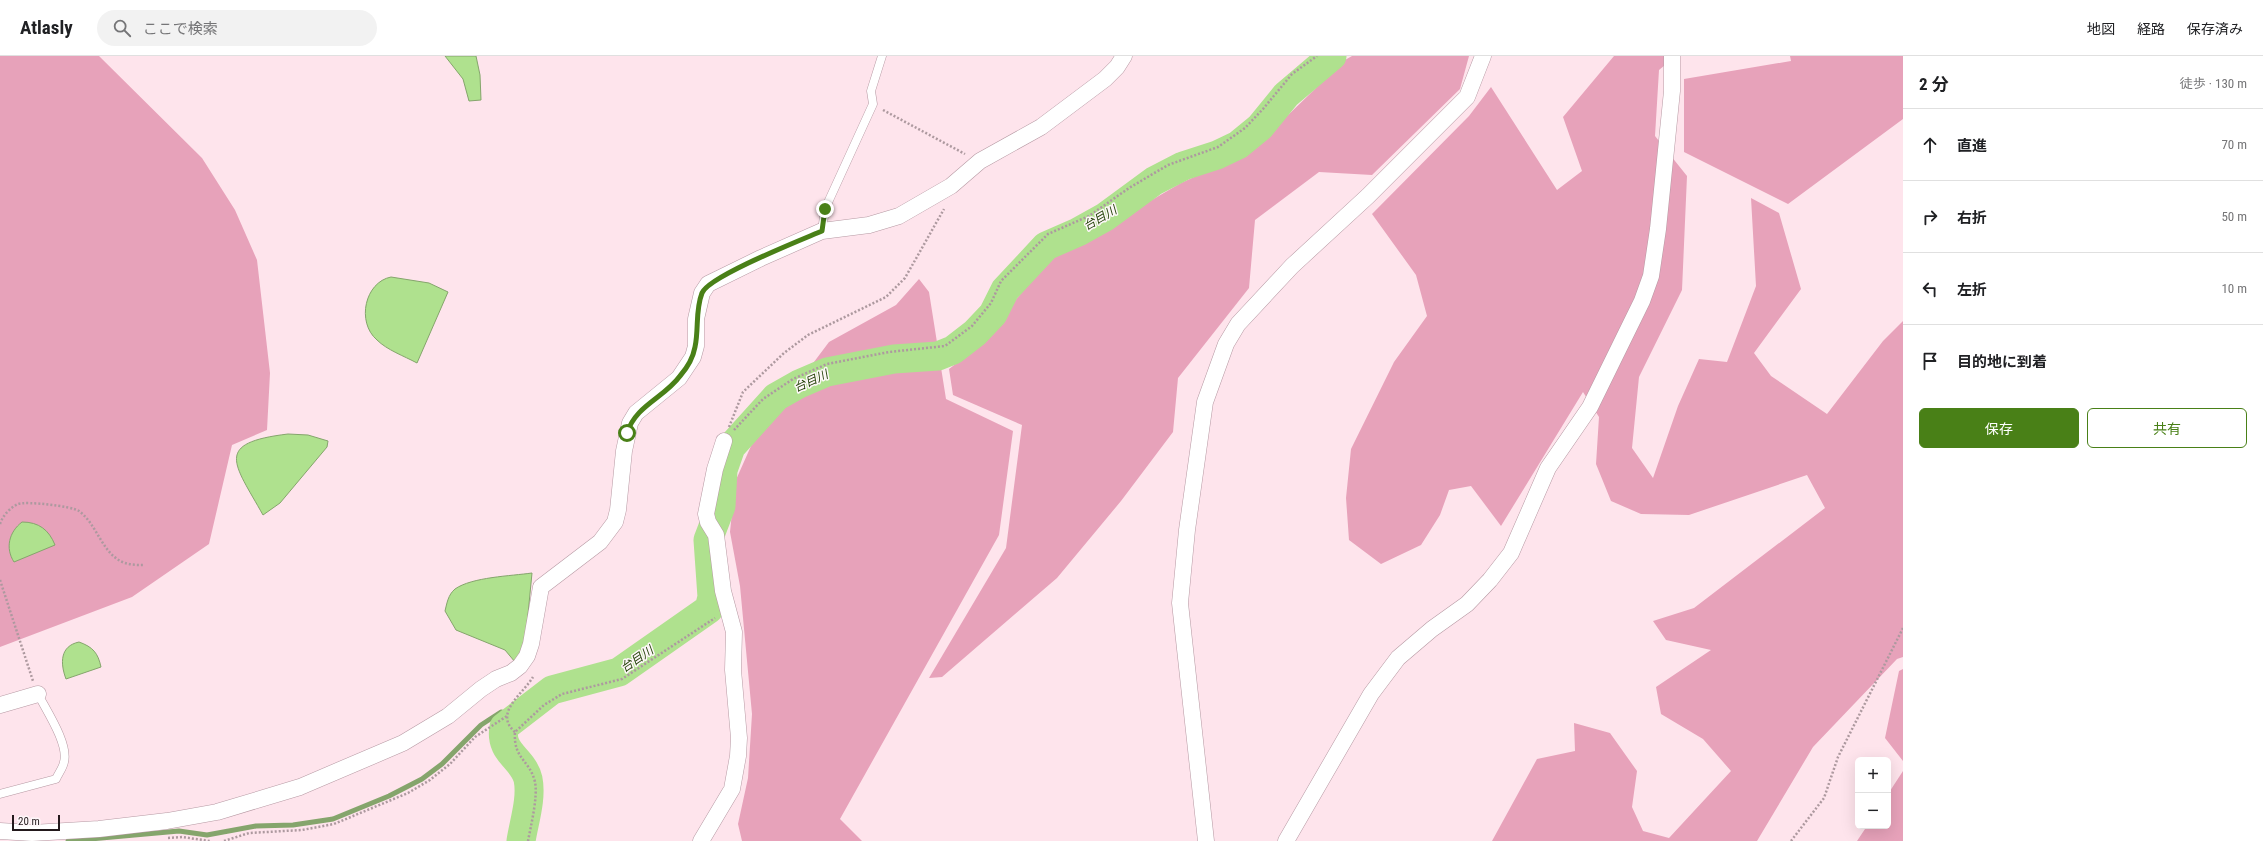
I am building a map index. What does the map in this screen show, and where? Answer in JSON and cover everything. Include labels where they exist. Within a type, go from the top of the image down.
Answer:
[{"type":"street","points":[[0,831],[32,834],[98,829],[159,822],[217,812],[269,797],[300,787],[404,743],[448,716],[496,679],[511,673],[527,656],[541,587],[600,542],[615,522],[618,510],[624,452],[630,423],[636,413],[679,378],[688,366],[696,346],[696,319],[702,293],[708,284],[760,258],[822,231],[869,224],[899,216],[951,186],[980,162],[1041,127],[1105,79],[1117,67],[1124,56]]},
{"type":"street","points":[[1206,841],[1180,603],[1187,530],[1205,402],[1226,344],[1238,324],[1292,266],[1368,196],[1467,97],[1483,56]]},
{"type":"street","points":[[1286,841],[1371,694],[1385,674],[1398,658],[1415,643],[1467,604],[1490,580],[1510,553],[1548,468],[1590,407],[1631,325],[1651,276],[1672,92],[1672,56]]},
{"type":"street","points":[[702,839],[732,789],[738,756],[739,738],[733,670],[734,632],[723,591],[712,529],[706,514],[715,469],[724,441]]},
{"type":"street","points":[[0,705],[38,694]]},
{"type":"lane","points":[[822,231],[825,209],[873,104],[871,91],[882,56]]},
{"type":"lane","points":[[0,794],[56,779],[64,762],[65,753],[61,739],[38,694]]},
{"type":"path","points":[[724,441],[763,399],[793,378],[827,364],[889,352],[945,346],[972,326],[991,303],[1001,281],[1048,234],[1089,216],[1129,188],[1168,165],[1218,147],[1245,128],[1292,74],[1317,56]]},
{"type":"path","points":[[873,104],[980,162]]},
{"type":"path","points":[[724,441],[742,392],[784,353],[808,335],[886,297],[905,278],[946,204],[951,186]]},
{"type":"path","points":[[0,524],[3,515],[19,504],[45,504],[77,510],[88,518],[108,551],[125,563],[144,565]]},
{"type":"path","points":[[0,580],[38,694]]},
{"type":"path","points":[[515,732],[544,705],[562,694],[622,680],[708,624],[728,607]]},
{"type":"path","points":[[1791,841],[1824,798],[1838,757],[1903,628]]},
{"type":"path","points":[[224,841],[249,834],[302,830],[334,824],[408,793],[430,780],[450,764],[485,730],[507,715],[510,727],[515,732],[515,749],[531,773],[535,783],[528,841]]},
{"type":"path","points":[[162,839],[182,837],[210,841]]},
{"type":"shaded area","points":[[0,56],[99,56],[202,158],[235,210],[257,260],[270,373],[267,430],[232,445],[209,544],[132,597],[0,647]]},
{"type":"shaded area","points":[[445,56],[476,56],[480,75],[481,100],[469,101],[463,79]]},
{"type":"shaded area","points":[[1352,56],[1469,56],[1460,89],[1372,175],[1319,172],[1255,220],[1249,288],[1178,378],[1173,432],[1121,501],[1057,578],[942,677],[929,678],[1006,548],[1022,425],[953,395],[949,369],[986,341],[1006,312],[1047,261],[1181,183],[1251,151],[1345,60]]},
{"type":"shaded area","points":[[1614,56],[1676,56],[1659,70],[1655,136],[1687,176],[1682,290],[1639,377],[1632,448],[1653,478],[1678,406],[1699,359],[1727,362],[1756,286],[1751,198],[1779,213],[1801,289],[1754,353],[1771,376],[1827,414],[1883,341],[1903,321],[1903,657],[1897,659],[1813,747],[1757,841],[1492,841],[1537,759],[1575,751],[1574,723],[1610,733],[1637,771],[1632,807],[1643,831],[1669,838],[1731,771],[1703,739],[1661,714],[1656,687],[1711,650],[1666,640],[1653,621],[1694,608],[1825,508],[1807,475],[1689,515],[1641,514],[1611,501],[1596,464],[1599,417],[1583,392],[1501,526],[1471,486],[1449,490],[1440,515],[1421,545],[1381,564],[1349,540],[1346,498],[1351,449],[1394,362],[1427,316],[1416,275],[1372,214],[1469,116],[1491,87],[1557,190],[1582,171],[1563,117]]},
{"type":"shaded area","points":[[1790,56],[1903,56],[1903,119],[1788,204],[1684,152],[1684,79],[1791,61]]},
{"type":"shaded area","points":[[391,277],[429,283],[448,292],[417,363],[381,344],[371,332],[367,323],[365,313],[366,304],[370,294],[375,286],[382,280]]},
{"type":"shaded area","points":[[919,279],[929,292],[946,399],[1013,431],[999,535],[840,819],[862,841],[742,841],[738,824],[748,778],[752,714],[740,586],[730,532],[735,482],[751,446],[829,342],[896,305]]},
{"type":"shaded area","points":[[288,434],[308,435],[328,441],[327,447],[280,503],[263,515],[244,482],[238,469],[236,458],[239,450],[248,443],[264,438]]},
{"type":"shaded area","points":[[22,522],[33,523],[43,528],[50,535],[55,545],[14,562],[11,557],[9,546],[11,535]]},
{"type":"shaded area","points":[[532,573],[525,645],[515,662],[505,650],[456,630],[445,611],[449,596],[455,589],[462,585],[481,579]]},
{"type":"shaded area","points":[[79,642],[88,646],[94,651],[101,667],[66,679],[62,661],[63,656],[68,647]]},
{"type":"shaded area","points":[[1903,669],[1903,761],[1885,738],[1899,671]]},
{"type":"shaded area","points":[[1903,771],[1903,841],[1857,841],[1865,829],[1891,829],[1891,789]]},
{"type":"waterway","name":"台目川","points":[[521,841],[529,794],[528,779],[525,772],[505,743],[503,736],[504,727],[552,690],[619,672],[709,609],[712,597],[708,540],[721,506],[723,470],[731,447],[776,397],[799,384],[827,372],[894,359],[938,356],[953,350],[975,333],[993,314],[1005,290],[1046,246],[1078,232],[1105,217],[1154,181],[1183,166],[1217,155],[1238,145],[1260,127],[1286,95],[1332,56]]},
{"type":"waterway","points":[[68,841],[179,831],[207,835],[256,826],[293,825],[333,819],[389,796],[422,779],[442,764],[481,725],[501,712],[519,716]]},
{"type":"route","points":[[627,433],[630,423],[636,413],[679,378],[693,357],[696,346],[696,319],[702,293],[708,284],[760,258],[822,231],[825,209]]}]
